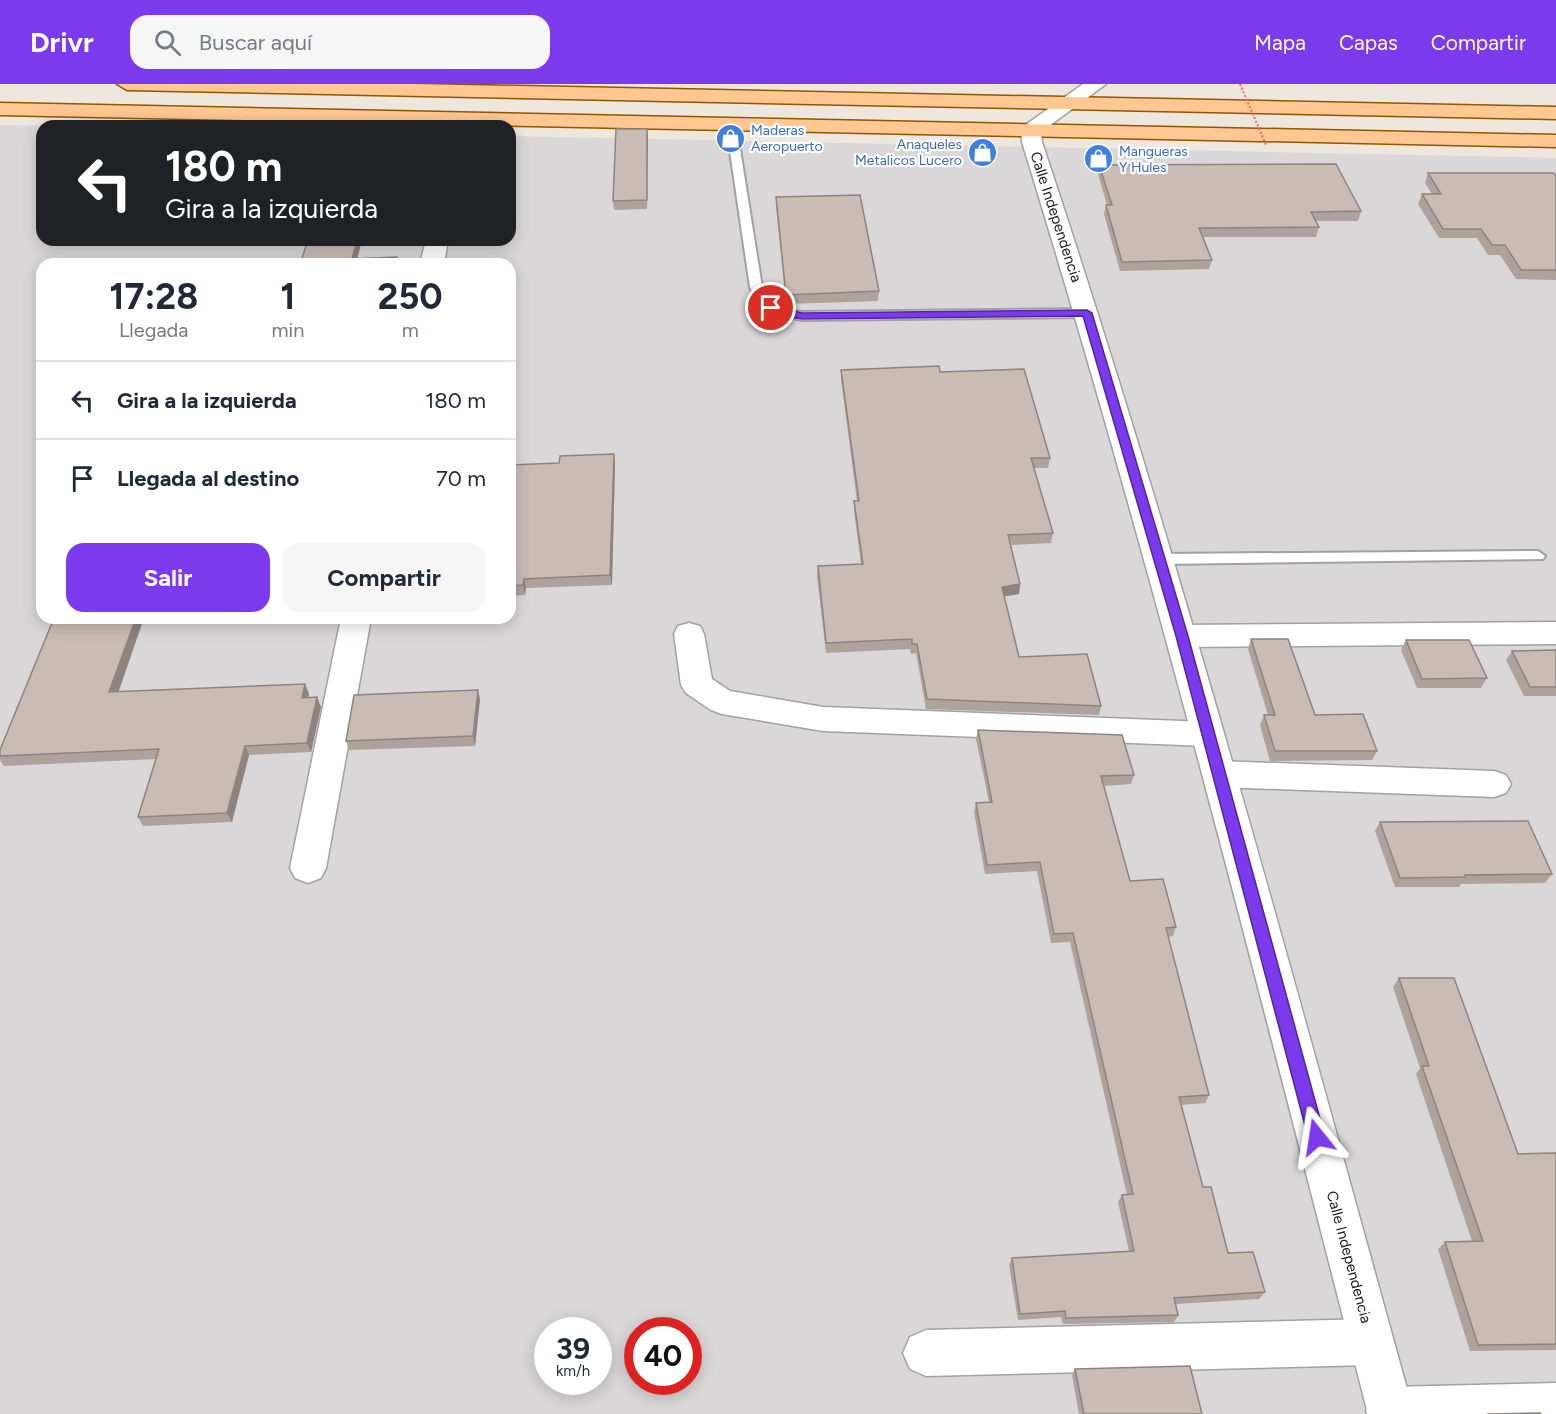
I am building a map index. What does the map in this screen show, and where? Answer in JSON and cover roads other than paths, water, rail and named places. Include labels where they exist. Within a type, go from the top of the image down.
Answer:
[{"type":"main road","points":[[127,84],[588,89],[1064,105],[1556,114]]},
{"type":"main road","points":[[0,109],[393,120]]},
{"type":"main road","points":[[516,122],[731,124],[1556,141]]},
{"type":"street","points":[[1031,130],[1096,84]]},
{"type":"street","name":"Calle Independencia","points":[[1031,130],[1032,142],[1087,313],[1182,636],[1390,1412]]},
{"type":"street","points":[[308,868],[355,624]]},
{"type":"street","points":[[1182,636],[1556,633]]},
{"type":"street","points":[[689,634],[697,685],[722,702],[823,719],[1208,734]]},
{"type":"street","points":[[1219,774],[1494,784]]},
{"type":"street","points":[[926,1353],[1371,1342]]},
{"type":"street","points":[[1390,1412],[1556,1406]]},
{"type":"lane","points":[[731,124],[756,287],[759,298],[771,308],[782,313],[802,316],[1087,313]]},
{"type":"lane","points":[[1160,559],[1538,556]]},
{"type":"place","name":"Maderas Aeropuerto","points":[[730,138]]},
{"type":"place","name":"Anaqueles Metalicos Lucero","points":[[983,152]]},
{"type":"place","name":"Mangueras Y Hules","points":[[1098,159]]}]
